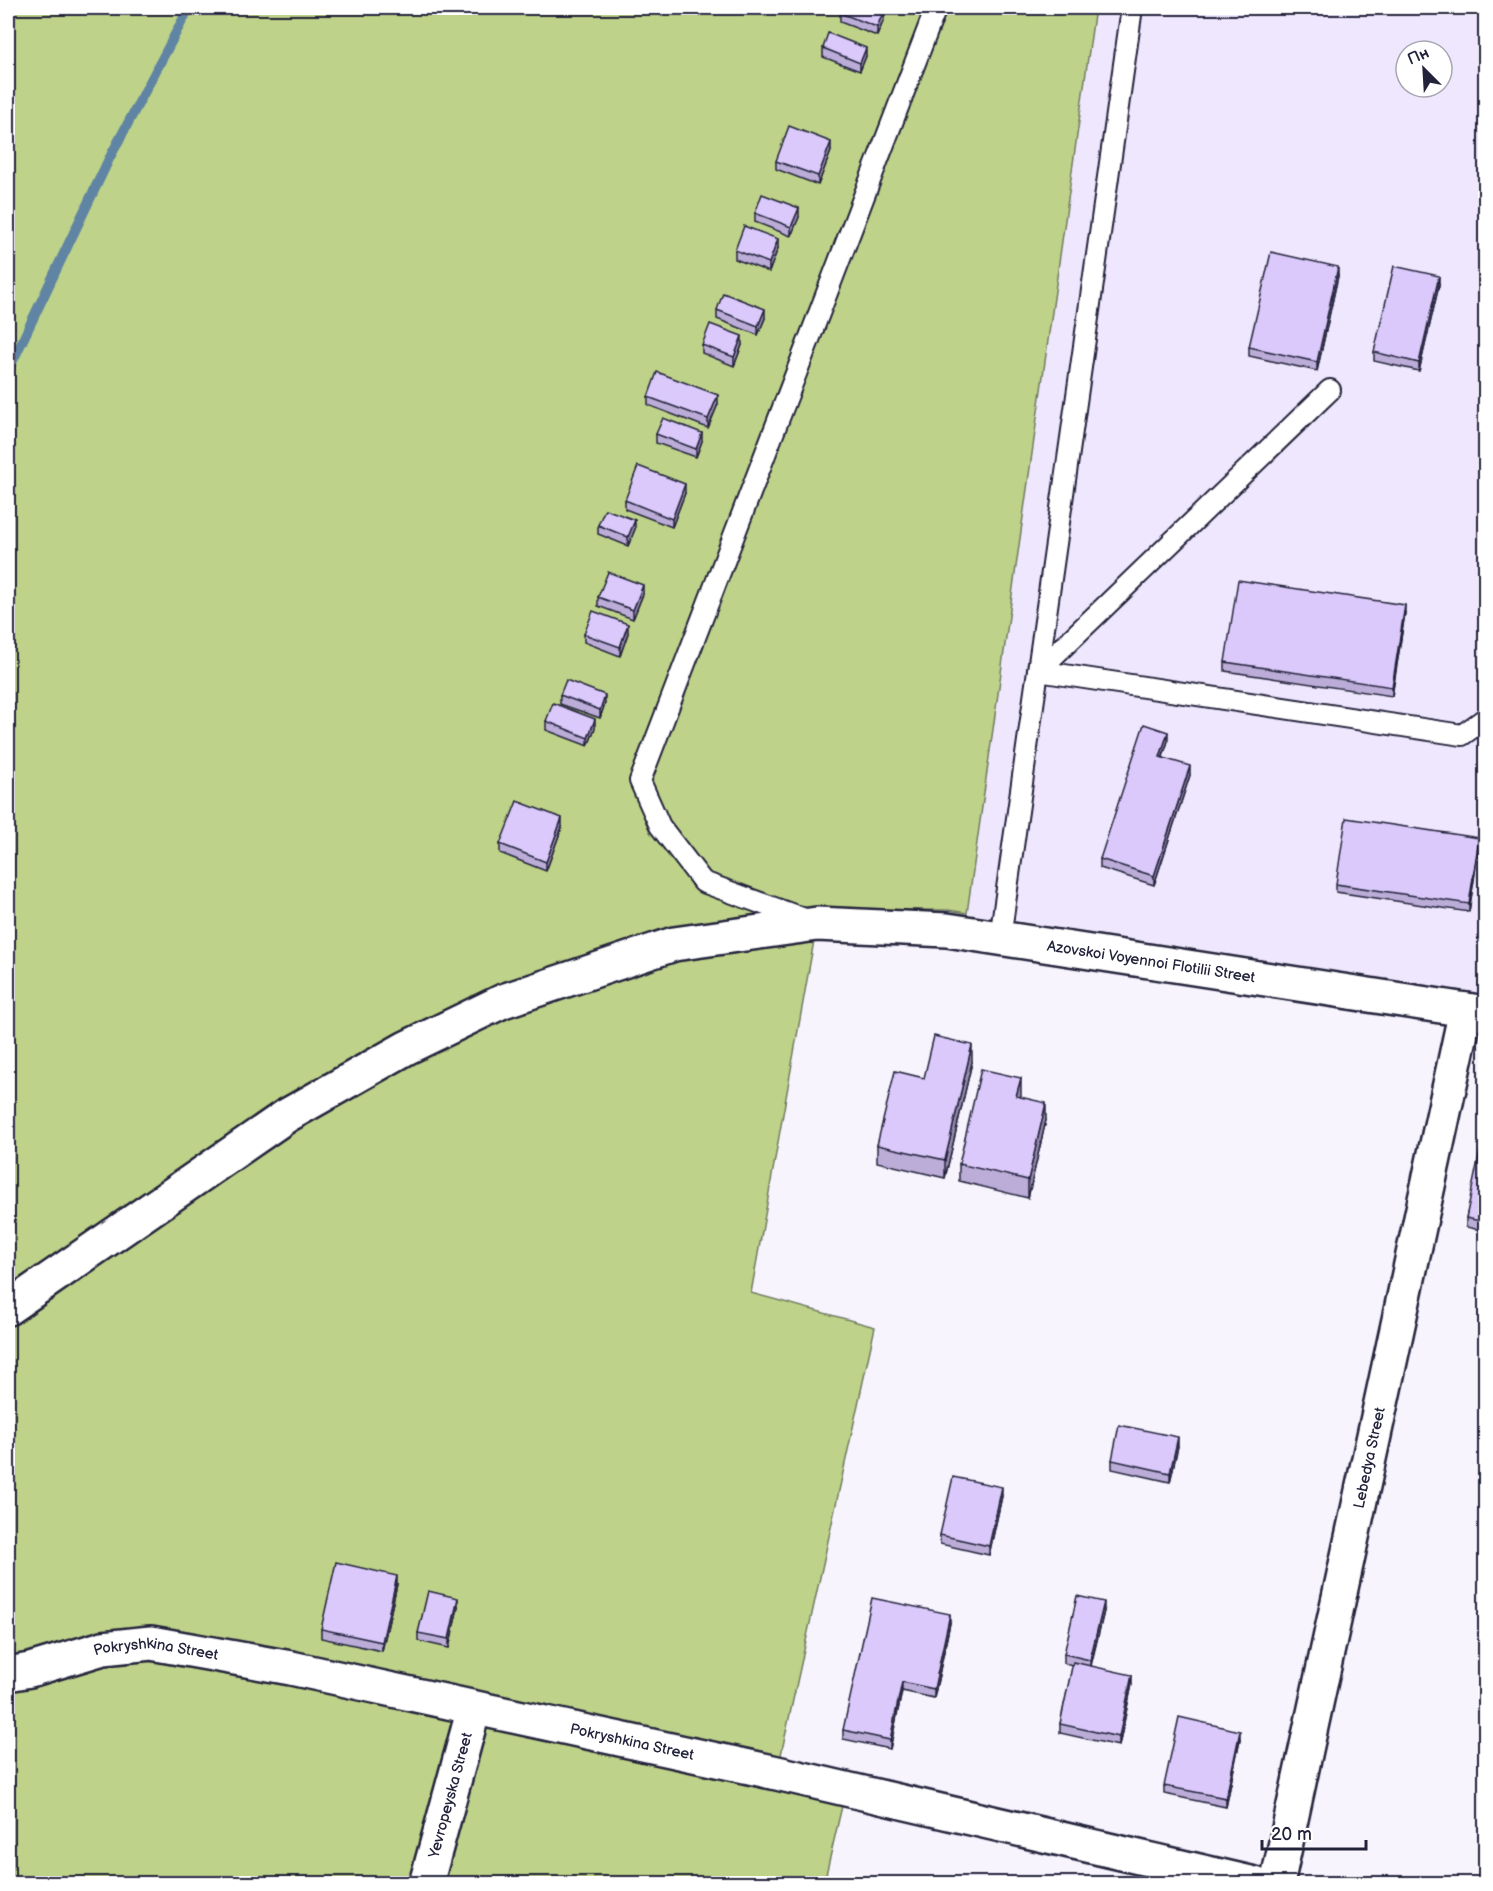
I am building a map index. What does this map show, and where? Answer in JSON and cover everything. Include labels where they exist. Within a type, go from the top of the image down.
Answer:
[{"type":"street","name":"Azovskoi Voyennoi Flotilii Street","points":[[8,1308],[286,1116],[406,1048],[502,1001],[674,944],[817,924],[947,930],[1471,1018]]},
{"type":"street","name":"Lebedya Street","points":[[1277,1884],[1471,1018]]},
{"type":"street","name":"Pokryshkina Street","points":[[8,1674],[30,1670],[102,1648],[151,1643],[291,1668],[777,1773],[1255,1884]]},
{"type":"street","name":"Yevropeyska Street","points":[[426,1884],[474,1708]]},
{"type":"lane","points":[[817,924],[703,882],[660,826],[640,781],[936,8]]},
{"type":"lane","points":[[1000,938],[1132,8]]},
{"type":"lane","points":[[1038,671],[1330,390]]},
{"type":"lane","points":[[1038,671],[1462,735],[1485,718]]},
{"type":"shaded area","points":[[1095,8],[1485,8],[1485,994],[967,913]]},
{"type":"green space","points":[[8,8],[1095,8],[967,913],[948,910],[822,910],[817,924],[751,1293],[875,1327],[777,1773],[846,1789],[824,1883],[8,1884]]},
{"type":"building","points":[[842,8],[884,10],[877,27],[840,13]]},
{"type":"building","points":[[828,33],[866,48],[860,63],[823,48]]},
{"type":"building","points":[[789,126],[831,142],[818,176],[776,161]]},
{"type":"building","points":[[762,194],[799,208],[791,227],[755,213]]},
{"type":"building","points":[[744,226],[778,239],[769,263],[735,250]]},
{"type":"building","points":[[1271,252],[1338,267],[1317,362],[1249,347]]},
{"type":"building","points":[[1394,266],[1439,276],[1419,363],[1374,352]]},
{"type":"building","points":[[723,293],[765,309],[758,326],[717,310]]},
{"type":"building","points":[[710,324],[742,336],[734,357],[702,345]]},
{"type":"building","points":[[657,372],[718,395],[708,419],[648,397]]},
{"type":"building","points":[[663,418],[702,433],[696,449],[656,434]]},
{"type":"building","points":[[638,466],[685,484],[672,519],[625,500]]},
{"type":"building","points":[[605,509],[635,520],[628,537],[598,525]]},
{"type":"building","points":[[608,572],[643,585],[633,610],[598,597]]},
{"type":"building","points":[[1238,580],[1405,605],[1392,687],[1225,662]]},
{"type":"building","points":[[593,611],[628,624],[620,647],[584,634]]},
{"type":"building","points":[[566,680],[605,695],[600,710],[560,695]]},
{"type":"building","points":[[553,703],[595,719],[588,738],[546,721]]},
{"type":"building","points":[[1144,724],[1168,732],[1160,757],[1190,766],[1154,876],[1100,859]]},
{"type":"building","points":[[517,801],[562,818],[546,862],[500,844]]},
{"type":"building","points":[[1346,818],[1479,838],[1469,904],[1336,884]]},
{"type":"building","points":[[934,1036],[972,1045],[945,1160],[877,1145],[895,1071],[924,1078]]},
{"type":"building","points":[[981,1069],[1021,1078],[1016,1096],[1046,1103],[1028,1180],[959,1164]]},
{"type":"building","points":[[1482,1141],[1485,1142],[1485,1222],[1466,1218]]},
{"type":"building","points":[[1119,1425],[1178,1437],[1170,1473],[1112,1460]]},
{"type":"building","points":[[953,1477],[1002,1487],[989,1546],[940,1535]]},
{"type":"building","points":[[336,1562],[397,1576],[382,1642],[321,1629]]},
{"type":"building","points":[[428,1591],[458,1598],[449,1639],[418,1633]]},
{"type":"building","points":[[1077,1596],[1104,1602],[1090,1660],[1064,1654]]},
{"type":"building","points":[[872,1598],[950,1614],[934,1689],[902,1682],[890,1740],[843,1730]]},
{"type":"building","points":[[1073,1662],[1132,1675],[1119,1737],[1060,1724]]},
{"type":"building","points":[[1179,1717],[1240,1731],[1226,1798],[1164,1786]]},
{"type":"waterway","points":[[8,371],[109,159],[189,8]]}]
